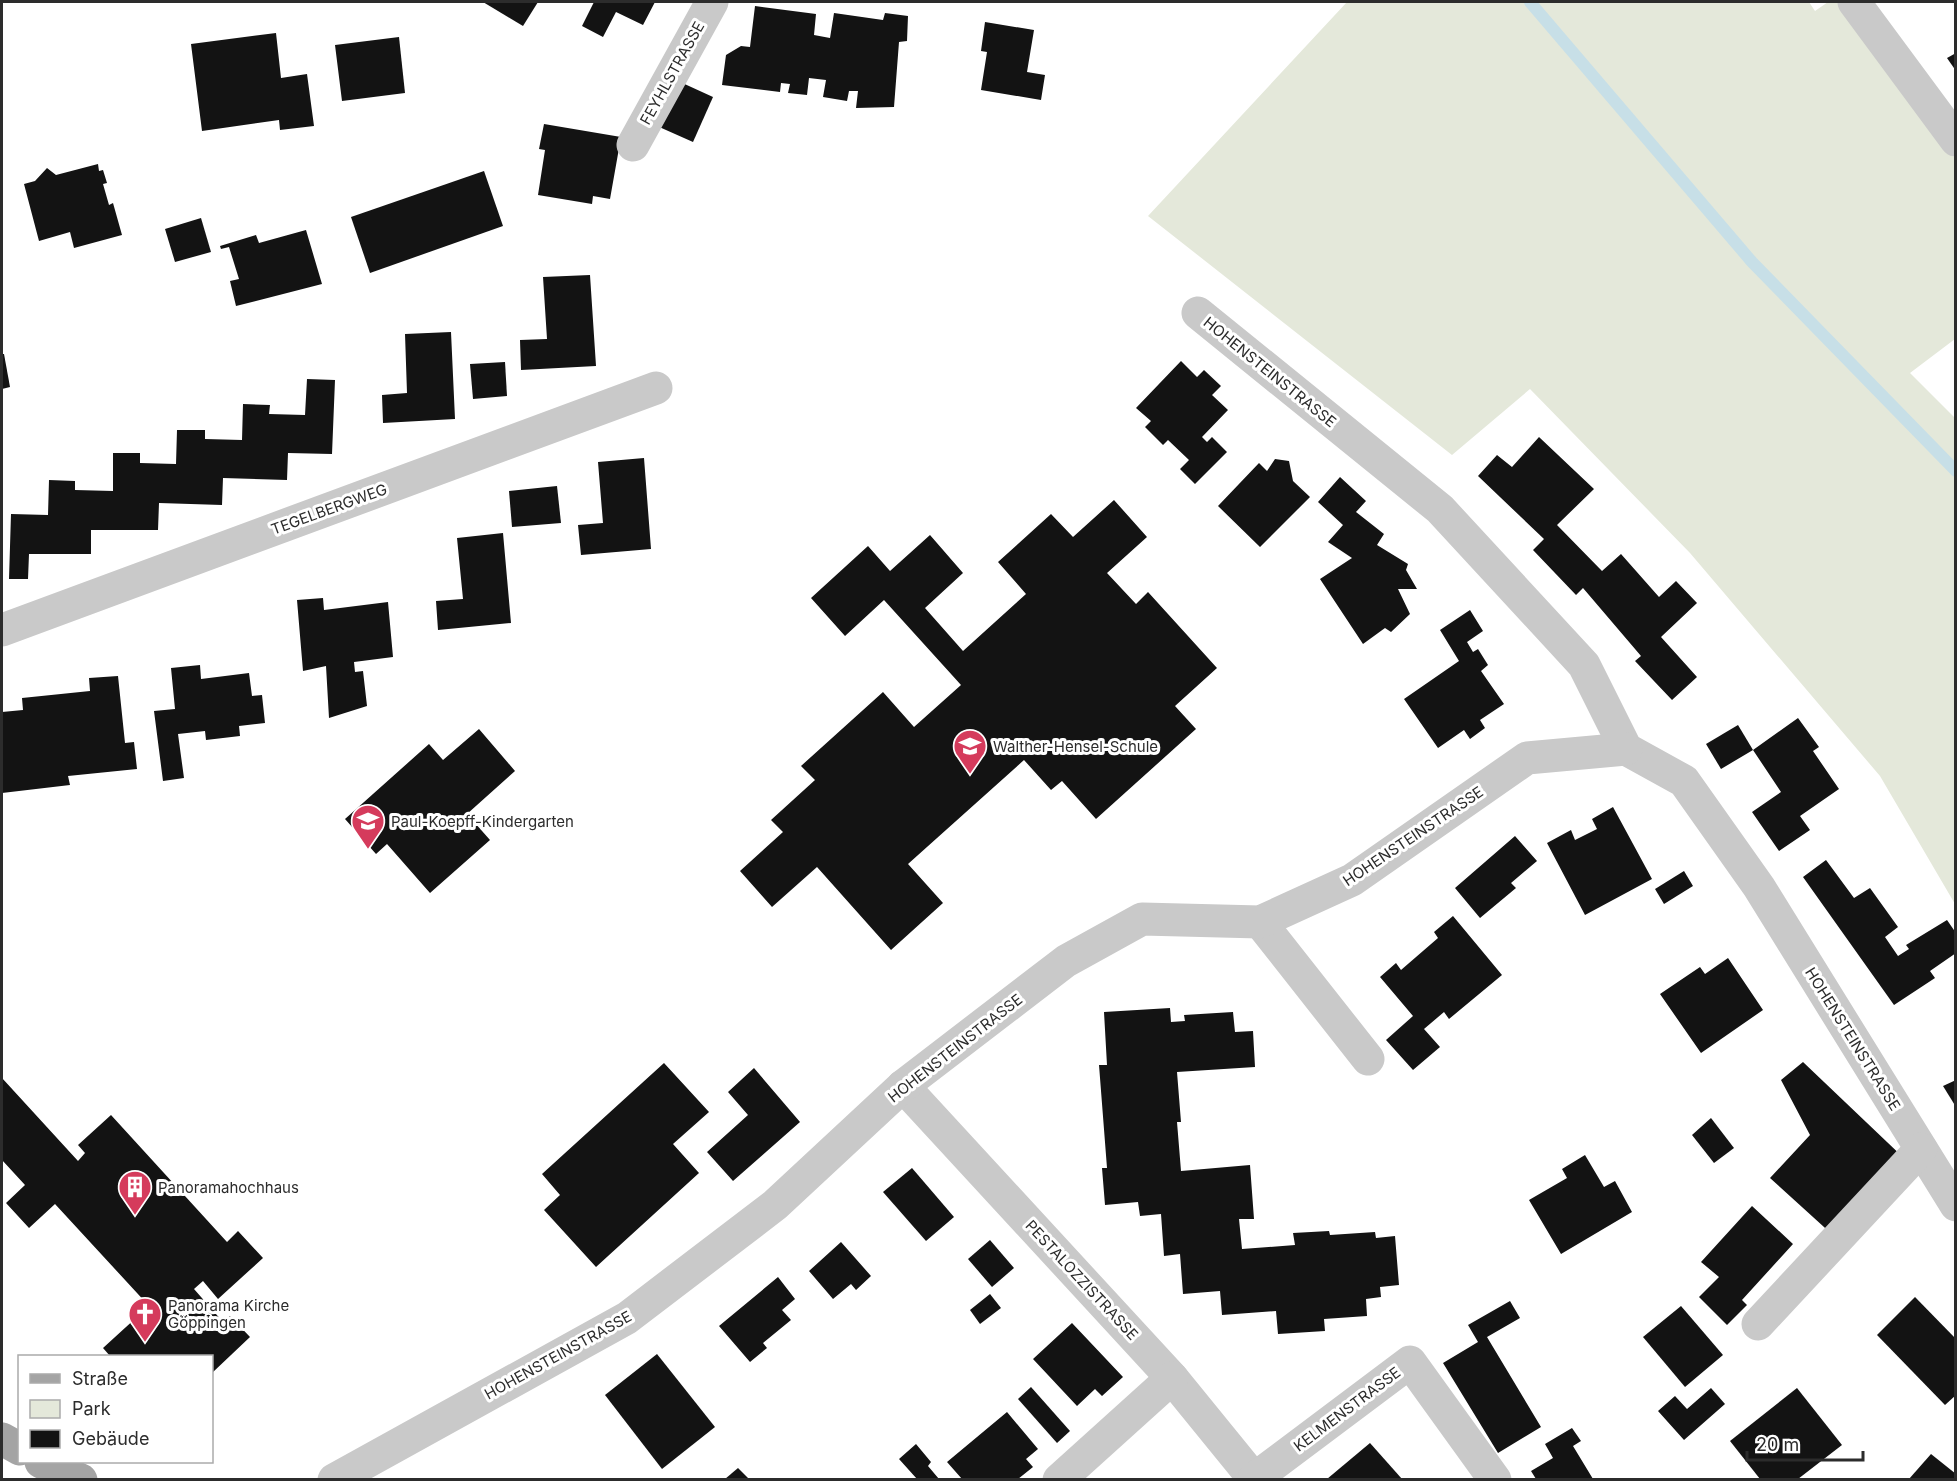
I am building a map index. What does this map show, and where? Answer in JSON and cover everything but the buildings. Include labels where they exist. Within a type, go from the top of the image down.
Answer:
[{"type":"main road","points":[[2,1439],[18,1448]]},
{"type":"main road","points":[[45,1463],[81,1479]]},
{"type":"street","name":"FEYHLSTRASSE","points":[[633,145],[712,2]]},
{"type":"street","points":[[1854,2],[1956,140]]},
{"type":"street","name":"HOHENSTEINSTRASSE","points":[[1198,313],[1440,509],[1584,665],[1626,749]]},
{"type":"street","name":"TEGELBERGWEG","points":[[2,630],[656,388]]},
{"type":"street","name":"HOHENSTEINSTRASSE","points":[[334,1479],[627,1318],[776,1205],[903,1086],[1066,961],[1142,919],[1260,922],[1352,880],[1527,758],[1626,749],[1684,781],[1759,887],[1956,1205]]},
{"type":"street","points":[[1260,922],[1368,1059]]},
{"type":"street","name":"PESTALOZZISTRASSE","points":[[903,1086],[1172,1378],[1255,1479]]},
{"type":"street","points":[[1758,1324],[1921,1149]]},
{"type":"street","name":"KELMENSTRASSE","points":[[1255,1479],[1410,1362],[1496,1479]]},
{"type":"street","points":[[1059,1479],[1172,1378]]},
{"type":"green space","points":[[1347,2],[1809,2],[1815,11],[1828,2],[1843,2],[1955,158],[1955,339],[1910,373],[1955,418],[1955,904],[1880,776],[1690,553],[1530,389],[1452,455],[1148,216]]},
{"type":"waterway","points":[[1530,2],[1752,262],[1956,471]]},
{"type":"place","name":"Walther-Hensel-Schule","points":[[970,775]]},
{"type":"place","name":"Paul-Koepff-Kindergarten","points":[[368,850]]},
{"type":"place","name":"Panoramahochhaus","points":[[135,1216]]},
{"type":"place","name":"Panorama Kirche Göppingen","points":[[145,1343]]}]
